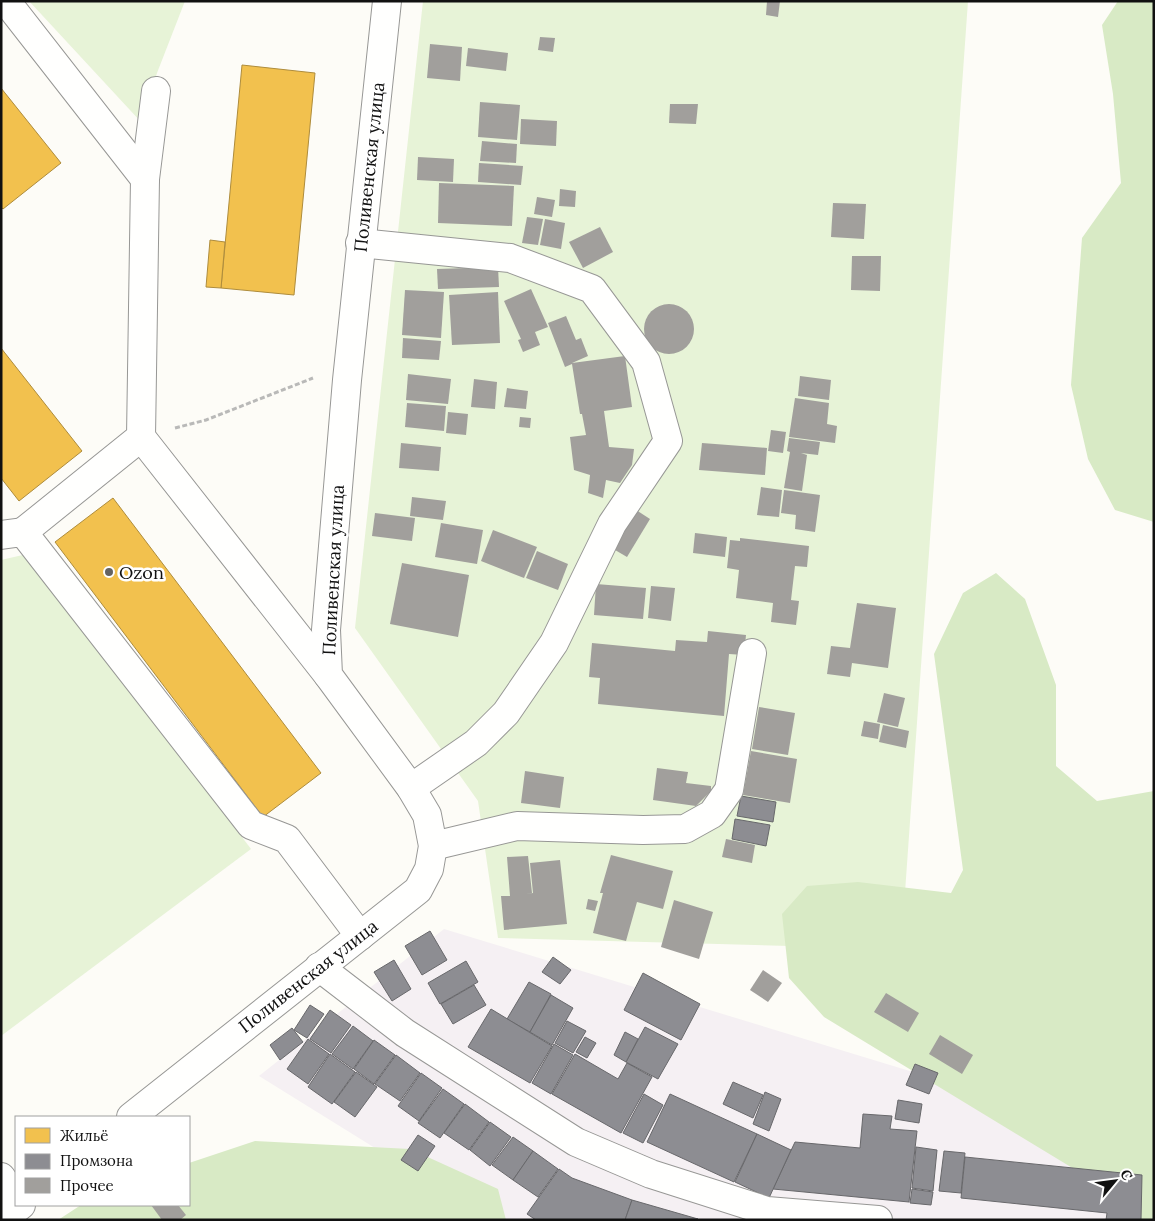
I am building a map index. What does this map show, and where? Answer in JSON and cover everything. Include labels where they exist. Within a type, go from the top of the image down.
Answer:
[{"type":"street","points":[[6,1],[145,179]]},
{"type":"street","name":"Поливенская улица","points":[[132,1116],[418,890],[430,869],[433,846],[427,815],[411,788],[328,675],[326,630],[347,380],[387,1]]},
{"type":"street","points":[[156,91],[145,179],[141,437],[328,675]]},
{"type":"street","points":[[360,243],[510,258],[592,289],[646,362],[668,441],[612,524],[554,643],[506,713],[476,743],[411,788]]},
{"type":"street","points":[[141,437],[12,534],[251,825],[287,839],[360,936]]},
{"type":"street","points":[[433,846],[517,826],[644,830],[684,829],[712,814],[729,790],[752,653]]},
{"type":"street","points":[[319,967],[405,1033],[576,1142],[651,1174],[768,1211],[878,1220]]},
{"type":"street","points":[[1,1177],[15,1198]]},
{"type":"street","points":[[2,1220],[20,1206]]},
{"type":"path","points":[[141,437],[206,420],[318,376],[347,380]]},
{"type":"shaded area","points":[[444,929],[1123,1136],[1123,1220],[491,1220],[259,1076]]},
{"type":"green space","points":[[29,1],[185,1],[157,73],[142,123]]},
{"type":"green space","points":[[423,1],[968,1],[901,949],[498,938],[478,801],[355,628]]},
{"type":"green space","points":[[1118,1],[1154,1],[1154,522],[1115,510],[1088,459],[1071,385],[1082,238],[1121,183],[1113,94],[1102,25]]},
{"type":"green space","points":[[27,554],[251,849],[1,1036],[1,560]]},
{"type":"green space","points":[[996,573],[1025,599],[1056,685],[1056,766],[1097,801],[1154,791],[1154,1220],[1112,1220],[1084,1175],[824,1017],[789,978],[782,914],[807,886],[858,882],[951,893],[963,870],[934,654],[963,593]]},
{"type":"green space","points":[[255,1141],[410,1149],[498,1189],[506,1220],[58,1220],[79,1206],[190,1206],[190,1163]]},
{"type":"building: Жильё","points":[[242,65],[315,73],[294,295],[221,288]]},
{"type":"building: Жильё","points":[[1,88],[61,163],[3,209],[1,207]]},
{"type":"building: Жильё","points":[[210,240],[225,242],[221,288],[206,287]]},
{"type":"building: Жильё","points":[[1,348],[82,451],[19,501],[1,478]]},
{"type":"building: Жильё","points":[[113,498],[321,773],[263,817],[55,542]]},
{"type":"building: Промзона","points":[[741,796],[776,802],[773,822],[737,816]]},
{"type":"building: Промзона","points":[[735,819],[770,825],[766,846],[732,839]]},
{"type":"building: Промзона","points":[[430,931],[447,960],[422,975],[405,946]]},
{"type":"building: Промзона","points":[[553,957],[571,970],[560,984],[542,972]]},
{"type":"building: Промзона","points":[[394,960],[411,989],[392,1001],[374,972]]},
{"type":"building: Промзона","points":[[466,961],[478,982],[440,1004],[428,983]]},
{"type":"building: Промзона","points":[[643,973],[700,1004],[681,1040],[624,1010]]},
{"type":"building: Промзона","points":[[529,982],[551,994],[530,1032],[507,1019]]},
{"type":"building: Промзона","points":[[474,985],[486,1005],[453,1024],[441,1004]]},
{"type":"building: Промзона","points":[[551,995],[573,1008],[552,1045],[530,1032]]},
{"type":"building: Промзона","points":[[310,1005],[324,1014],[307,1038],[294,1030]]},
{"type":"building: Промзона","points":[[491,1009],[552,1046],[530,1083],[468,1047]]},
{"type":"building: Промзона","points":[[330,1010],[351,1025],[331,1053],[310,1039]]},
{"type":"building: Промзона","points":[[567,1021],[586,1031],[573,1053],[555,1043]]},
{"type":"building: Промзона","points":[[353,1026],[373,1041],[353,1069],[332,1054]]},
{"type":"building: Промзона","points":[[645,1027],[678,1044],[658,1079],[626,1062]]},
{"type":"building: Промзона","points":[[292,1028],[303,1042],[280,1060],[270,1045]]},
{"type":"building: Промзона","points":[[625,1032],[638,1039],[626,1062],[614,1055]]},
{"type":"building: Промзона","points":[[585,1037],[596,1043],[587,1058],[576,1052]]},
{"type":"building: Промзона","points":[[308,1039],[329,1054],[308,1084],[287,1069]]},
{"type":"building: Промзона","points":[[374,1040],[395,1055],[374,1084],[354,1069]]},
{"type":"building: Промзона","points":[[554,1044],[573,1055],[551,1094],[532,1083]]},
{"type":"building: Промзона","points":[[330,1054],[355,1072],[332,1104],[308,1087]]},
{"type":"building: Промзона","points":[[575,1054],[618,1079],[627,1063],[652,1077],[621,1133],[552,1094]]},
{"type":"building: Промзона","points":[[396,1055],[420,1073],[400,1101],[375,1084]]},
{"type":"building: Промзона","points":[[915,1064],[938,1073],[929,1094],[906,1085]]},
{"type":"building: Промзона","points":[[356,1072],[377,1087],[355,1117],[334,1102]]},
{"type":"building: Промзона","points":[[421,1073],[442,1088],[419,1121],[398,1106]]},
{"type":"building: Промзона","points":[[733,1082],[763,1095],[753,1118],[723,1104]]},
{"type":"building: Промзона","points":[[443,1089],[464,1104],[440,1138],[418,1123]]},
{"type":"building: Промзона","points":[[765,1092],[781,1099],[769,1131],[753,1124]]},
{"type":"building: Промзона","points":[[644,1094],[663,1105],[643,1143],[623,1133]]},
{"type":"building: Промзона","points":[[670,1094],[757,1134],[734,1182],[647,1142]]},
{"type":"building: Промзона","points":[[898,1100],[922,1104],[919,1123],[895,1119]]},
{"type":"building: Промзона","points":[[465,1104],[489,1122],[469,1150],[444,1133]]},
{"type":"building: Промзона","points":[[863,1114],[892,1116],[890,1129],[917,1131],[909,1202],[773,1189],[795,1142],[860,1148]]},
{"type":"building: Промзона","points":[[490,1122],[511,1137],[490,1166],[470,1150]]},
{"type":"building: Промзона","points":[[757,1134],[791,1150],[769,1198],[735,1182]]},
{"type":"building: Промзона","points":[[418,1135],[435,1146],[418,1171],[401,1160]]},
{"type":"building: Промзона","points":[[513,1137],[533,1151],[513,1180],[492,1165]]},
{"type":"building: Промзона","points":[[916,1147],[937,1150],[933,1191],[912,1188]]},
{"type":"building: Промзона","points":[[533,1151],[558,1169],[538,1197],[513,1180]]},
{"type":"building: Промзона","points":[[944,1151],[965,1153],[961,1193],[939,1191]]},
{"type":"building: Промзона","points":[[965,1157],[1142,1175],[1141,1220],[1106,1220],[1107,1213],[961,1198]]},
{"type":"building: Промзона","points":[[559,1169],[572,1178],[632,1200],[625,1220],[536,1220],[527,1214]]},
{"type":"building: Промзона","points":[[912,1189],[933,1192],[931,1205],[910,1203]]},
{"type":"building: Промзона","points":[[632,1200],[698,1219],[625,1220]]},
{"type":"building: Прочее","points":[[767,1],[780,1],[778,17],[766,15]]},
{"type":"building: Прочее","points":[[540,37],[555,38],[553,52],[538,50]]},
{"type":"building: Прочее","points":[[430,44],[462,47],[460,81],[427,78]]},
{"type":"building: Прочее","points":[[468,48],[508,53],[506,71],[466,66]]},
{"type":"building: Прочее","points":[[480,102],[520,105],[517,140],[478,137]]},
{"type":"building: Прочее","points":[[670,104],[698,104],[696,124],[669,123]]},
{"type":"building: Прочее","points":[[521,119],[557,121],[556,146],[520,144]]},
{"type":"building: Прочее","points":[[482,141],[517,144],[516,163],[480,161]]},
{"type":"building: Прочее","points":[[418,157],[454,159],[453,182],[417,180]]},
{"type":"building: Прочее","points":[[479,163],[523,166],[521,185],[478,182]]},
{"type":"building: Прочее","points":[[439,183],[514,186],[512,226],[438,223]]},
{"type":"building: Прочее","points":[[560,189],[576,191],[575,207],[559,206]]},
{"type":"building: Прочее","points":[[537,197],[555,200],[552,217],[534,214]]},
{"type":"building: Прочее","points":[[833,203],[866,204],[864,239],[831,237]]},
{"type":"building: Прочее","points":[[527,217],[543,219],[538,245],[522,243]]},
{"type":"building: Прочее","points":[[545,219],[565,223],[561,249],[540,245]]},
{"type":"building: Прочее","points":[[600,227],[613,252],[583,268],[569,242]]},
{"type":"building: Прочее","points":[[852,256],[881,256],[880,291],[851,290]]},
{"type":"building: Прочее","points":[[498,267],[499,287],[438,289],[437,269]]},
{"type":"building: Прочее","points":[[531,289],[548,327],[535,332],[540,345],[523,352],[518,340],[521,339],[504,301]]},
{"type":"building: Прочее","points":[[405,290],[444,292],[441,338],[402,335]]},
{"type":"building: Прочее","points":[[498,292],[500,343],[452,345],[449,295]]},
{"type":"building: Прочее","points":[[664,304],[674,304],[687,311],[694,324],[694,334],[687,347],[674,354],[664,354],[655,350],[648,343],[644,334],[644,324],[648,315],[655,308]]},
{"type":"building: Прочее","points":[[566,316],[576,340],[581,338],[588,356],[572,363],[625,356],[632,407],[604,411],[609,447],[634,449],[632,465],[620,483],[606,480],[603,498],[588,493],[590,475],[574,470],[570,437],[586,435],[582,414],[580,414],[572,364],[565,367],[548,323]]},
{"type":"building: Прочее","points":[[403,338],[441,341],[439,360],[402,358]]},
{"type":"building: Прочее","points":[[408,374],[451,379],[448,404],[406,400]]},
{"type":"building: Прочее","points":[[800,376],[831,380],[829,400],[798,396]]},
{"type":"building: Прочее","points":[[474,379],[497,382],[495,409],[471,407]]},
{"type":"building: Прочее","points":[[507,388],[528,391],[526,409],[504,407]]},
{"type":"building: Прочее","points":[[795,398],[829,403],[827,424],[837,426],[835,443],[789,437]]},
{"type":"building: Прочее","points":[[407,403],[446,406],[444,431],[405,427]]},
{"type":"building: Прочее","points":[[448,412],[468,414],[466,435],[446,433]]},
{"type":"building: Прочее","points":[[520,417],[531,418],[530,428],[519,427]]},
{"type":"building: Прочее","points":[[771,430],[786,432],[783,453],[768,451]]},
{"type":"building: Прочее","points":[[789,438],[820,442],[818,455],[801,453],[807,455],[802,491],[784,488],[790,452],[787,451]]},
{"type":"building: Прочее","points":[[401,443],[441,447],[439,471],[399,468]]},
{"type":"building: Прочее","points":[[702,443],[767,448],[765,475],[699,470]]},
{"type":"building: Прочее","points":[[761,487],[782,490],[779,517],[757,515]]},
{"type":"building: Прочее","points":[[784,490],[820,495],[815,532],[795,529],[796,515],[781,513]]},
{"type":"building: Прочее","points":[[412,497],[446,501],[443,520],[410,516]]},
{"type":"building: Прочее","points":[[633,508],[650,519],[627,557],[610,547]]},
{"type":"building: Прочее","points":[[375,513],[415,518],[412,541],[372,536]]},
{"type":"building: Прочее","points":[[441,523],[483,530],[477,564],[435,557]]},
{"type":"building: Прочее","points":[[493,530],[537,547],[524,578],[481,561]]},
{"type":"building: Прочее","points":[[695,533],[727,537],[725,557],[693,553]]},
{"type":"building: Прочее","points":[[740,538],[809,546],[807,567],[795,566],[791,600],[799,601],[796,625],[771,622],[773,603],[736,598],[739,570],[727,568],[730,540],[740,541]]},
{"type":"building: Прочее","points":[[537,551],[568,564],[558,590],[526,578]]},
{"type":"building: Прочее","points":[[402,563],[469,575],[458,637],[390,624]]},
{"type":"building: Прочее","points":[[596,584],[646,588],[643,619],[594,615]]},
{"type":"building: Прочее","points":[[651,586],[675,588],[671,621],[648,618]]},
{"type":"building: Прочее","points":[[857,603],[896,608],[888,668],[852,663],[850,677],[827,674],[831,646],[850,648]]},
{"type":"building: Прочее","points":[[708,631],[746,635],[744,655],[729,654],[724,716],[598,704],[600,678],[589,677],[592,643],[675,651],[676,640],[707,642]]},
{"type":"building: Прочее","points":[[884,693],[905,698],[898,727],[877,722]]},
{"type":"building: Прочее","points":[[759,707],[795,713],[788,755],[752,749]]},
{"type":"building: Прочее","points":[[864,721],[880,724],[878,739],[861,736]]},
{"type":"building: Прочее","points":[[883,725],[909,731],[906,748],[879,742]]},
{"type":"building: Прочее","points":[[751,751],[797,759],[790,803],[743,795]]},
{"type":"building: Прочее","points":[[657,768],[688,772],[686,783],[711,786],[711,791],[696,806],[653,800]]},
{"type":"building: Прочее","points":[[525,771],[564,777],[560,808],[521,803]]},
{"type":"building: Прочее","points":[[726,839],[755,845],[752,863],[722,857]]},
{"type":"building: Прочее","points":[[611,855],[673,871],[663,909],[637,902],[626,941],[593,933],[603,893],[600,893]]},
{"type":"building: Прочее","points":[[528,856],[532,893],[525,894],[533,893],[530,863],[560,860],[567,924],[504,930],[501,896],[510,896],[507,857]]},
{"type":"building: Прочее","points":[[588,899],[598,901],[595,911],[586,909]]},
{"type":"building: Прочее","points":[[674,900],[713,912],[699,959],[661,947]]},
{"type":"building: Прочее","points":[[763,970],[782,983],[768,1002],[750,990]]},
{"type":"building: Прочее","points":[[886,993],[919,1013],[908,1032],[874,1012]]},
{"type":"building: Прочее","points":[[940,1035],[973,1055],[962,1074],[929,1054]]},
{"type":"building: Прочее","points":[[152,1206],[179,1206],[186,1215],[180,1220],[162,1220]]},
{"type":"place","name":"Ozon","points":[[109,572]]}]
